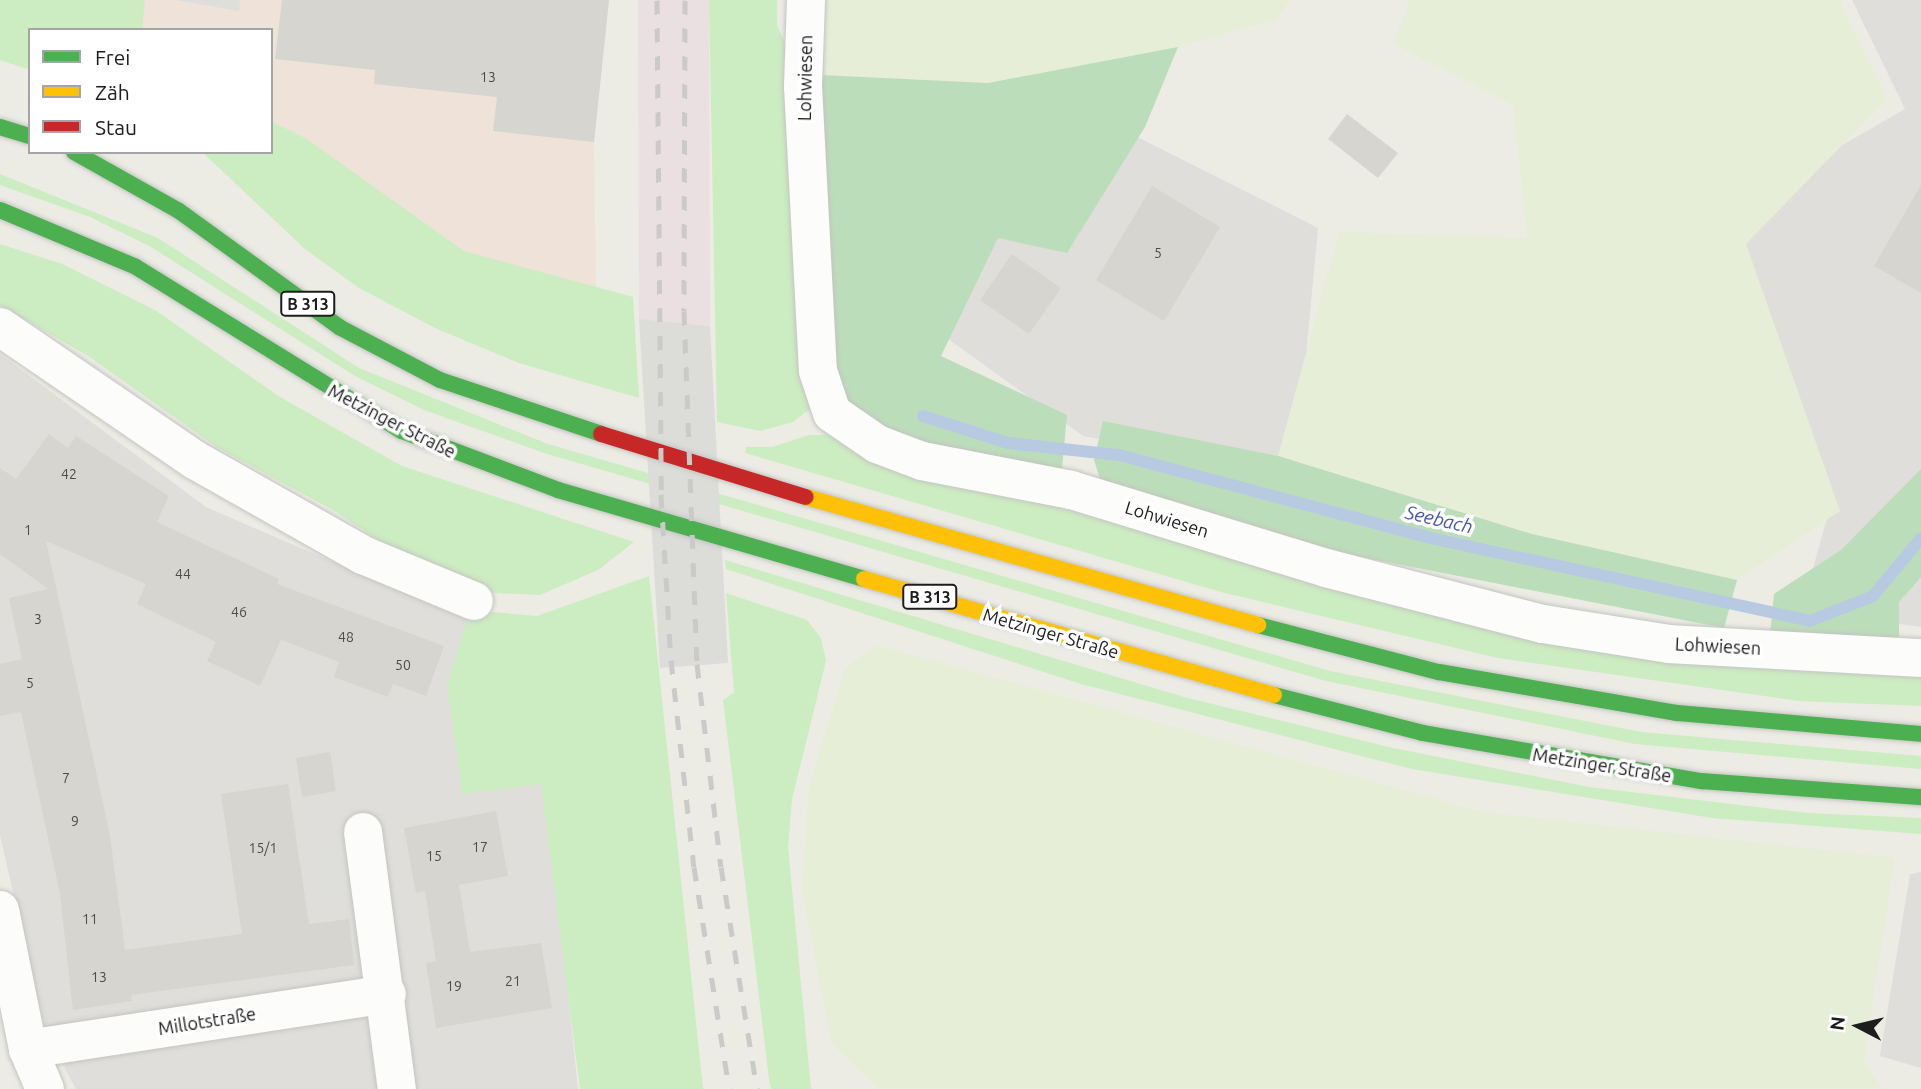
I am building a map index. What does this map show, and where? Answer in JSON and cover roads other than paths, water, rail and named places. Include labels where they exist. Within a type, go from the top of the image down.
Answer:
[{"type":"main road","points":[[2,127],[28,135]]},
{"type":"main road","name":"B 313","points":[[78,154],[178,211],[339,327],[440,380],[509,406],[1008,559],[1439,673],[1664,712],[1921,734]]},
{"type":"main road","name":"Metzinger Straße","points":[[0,210],[136,267],[276,359],[402,431],[558,490],[1185,672],[1423,733],[1702,781],[1921,797]]},
{"type":"street","name":"Lohwiesen","points":[[806,0],[803,86],[818,371],[832,413],[877,444],[922,461],[1071,491],[1326,568],[1543,624],[1669,644],[1921,658]]},
{"type":"street","points":[[0,327],[195,460],[363,555],[474,601]]},
{"type":"street","points":[[363,832],[387,994],[397,1089]]},
{"type":"street","points":[[0,910],[28,1049],[45,1089]]},
{"type":"street","name":"Millotstraße","points":[[28,1049],[387,994]]},
{"type":"waterway","name":"Seebach","points":[[923,416],[1008,443],[1119,455],[1435,539],[1810,621],[1873,596],[1921,538]]},
{"type":"railway","points":[[657,0],[661,494],[671,660],[694,867],[729,1089]]},
{"type":"railway","points":[[685,0],[684,311],[697,664],[721,867],[757,1089]]}]
